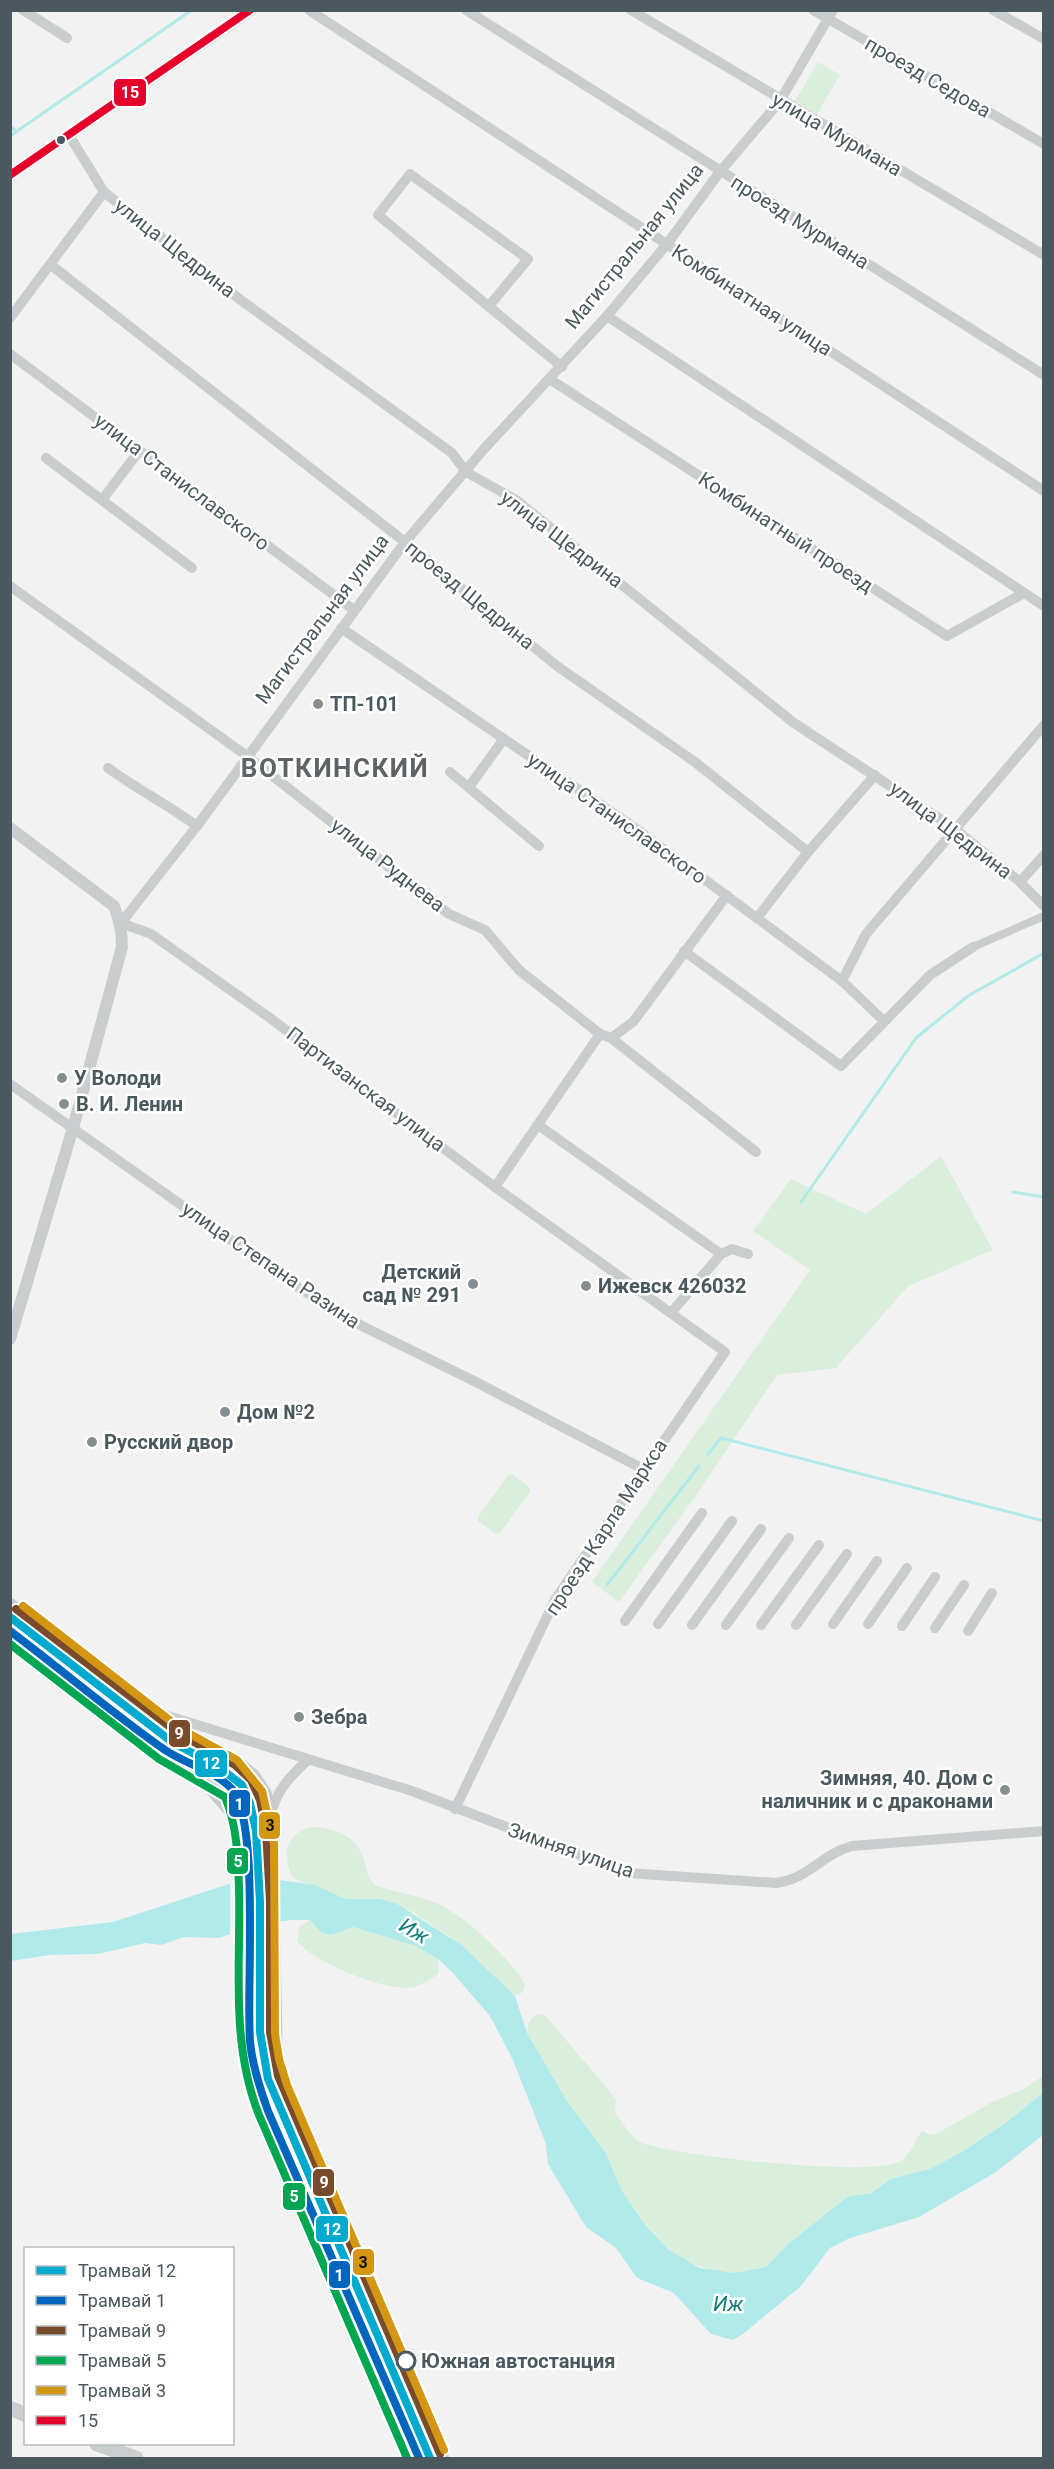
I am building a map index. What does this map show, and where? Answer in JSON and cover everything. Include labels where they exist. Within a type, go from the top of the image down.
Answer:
[{"type":"main road","points":[[10,1606],[176,1732],[237,1764],[252,1776],[264,1794],[270,1817],[271,1843],[273,2043],[275,2066],[281,2089],[441,2458]]},
{"type":"main road","points":[[10,1633],[221,1795],[235,1814],[242,1844],[243,2039],[248,2065],[262,2106],[416,2458]]},
{"type":"main road","points":[[100,2445],[136,2458]]},
{"type":"street","points":[[23,10],[67,38]]},
{"type":"street","points":[[10,176],[251,10]]},
{"type":"street","name":"Комбинатная улица","points":[[309,10],[1044,491]]},
{"type":"street","name":"проезд Мурмана","points":[[466,10],[719,173],[1044,375]]},
{"type":"street","name":"улица Мурмана","points":[[631,10],[780,101],[1044,255]]},
{"type":"street","name":"проезд Седова","points":[[813,10],[830,15],[1044,144]]},
{"type":"street","points":[[993,10],[1044,39]]},
{"type":"street","name":"Магистральная улица","points":[[121,923],[197,826],[341,627],[405,543],[484,449],[551,380],[607,316],[667,244],[719,173],[780,101],[830,15]]},
{"type":"street","name":"улица Щедрина","points":[[69,135],[104,192],[238,298],[452,453],[466,472],[516,500],[794,723],[954,828],[1020,882],[1044,906]]},
{"type":"street","points":[[489,306],[528,259],[410,174],[378,215],[562,367]]},
{"type":"street","points":[[10,318],[104,192]]},
{"type":"street","name":"проезд Щедрина","points":[[51,265],[405,543],[557,666],[695,762],[808,852]]},
{"type":"street","points":[[607,316],[1044,606]]},
{"type":"street","name":"улица Станиславского","points":[[10,354],[354,610]]},
{"type":"street","name":"Комбинатный проезд","points":[[551,380],[947,636],[1024,593]]},
{"type":"street","points":[[102,500],[139,451]]},
{"type":"street","points":[[46,458],[192,568]]},
{"type":"street","name":"улица Руднева","points":[[10,585],[247,756],[449,914],[485,930],[519,970],[600,1034],[611,1038],[756,1152]]},
{"type":"street","name":"улица Станиславского","points":[[341,627],[503,740],[635,828],[842,981],[884,1021]]},
{"type":"street","points":[[842,981],[866,934],[1044,725]]},
{"type":"street","points":[[469,787],[503,740]]},
{"type":"street","points":[[108,768],[197,826]]},
{"type":"street","points":[[450,772],[539,846]]},
{"type":"street","points":[[757,918],[808,852],[875,775]]},
{"type":"street","points":[[10,828],[114,906],[121,923],[122,947],[73,1128],[13,1321],[10,1339]]},
{"type":"street","points":[[1020,882],[1044,855]]},
{"type":"street","points":[[611,1038],[633,1022],[727,895]]},
{"type":"street","points":[[684,951],[841,1066],[930,975],[973,947],[1044,916]]},
{"type":"street","name":"Партизанская улица","points":[[121,923],[151,934],[261,1011],[495,1187],[725,1352]]},
{"type":"street","points":[[495,1187],[600,1034]]},
{"type":"street","name":"улица Степана Разина","points":[[10,1084],[302,1290],[362,1326],[643,1469]]},
{"type":"street","points":[[538,1125],[721,1254]]},
{"type":"street","points":[[671,1314],[721,1254],[732,1249],[748,1254]]},
{"type":"street","name":"проезд Карла Маркса","points":[[455,1809],[556,1598],[725,1352]]},
{"type":"street","points":[[625,1621],[702,1513]]},
{"type":"street","points":[[658,1624],[732,1521]]},
{"type":"street","points":[[692,1625],[761,1529]]},
{"type":"street","points":[[726,1625],[789,1538]]},
{"type":"street","points":[[761,1625],[819,1545]]},
{"type":"street","points":[[796,1625],[847,1554]]},
{"type":"street","points":[[832,1624],[876,1561]]},
{"type":"street","points":[[868,1624],[907,1568]]},
{"type":"street","points":[[902,1626],[935,1577]]},
{"type":"street","points":[[935,1628],[964,1585]]},
{"type":"street","points":[[968,1631],[992,1593]]},
{"type":"street","name":"Зимняя улица","points":[[143,1708],[412,1791],[627,1874],[776,1883],[794,1880],[837,1851],[852,1846],[1044,1831]]},
{"type":"street","points":[[270,1817],[274,1800],[283,1786],[308,1760]]},
{"type":"green space","points":[[818,62],[840,75],[817,114],[795,101]]},
{"type":"green space","points":[[941,1156],[993,1250],[908,1286],[836,1368],[777,1375],[692,1501],[619,1602],[592,1582],[810,1270],[753,1231],[791,1179],[866,1214]]},
{"type":"green space","points":[[512,1474],[529,1487],[530,1492],[500,1533],[496,1534],[478,1521],[478,1517],[508,1475]]},
{"type":"green space","points":[[313,1827],[336,1831],[355,1843],[360,1849],[369,1876],[377,1886],[432,1901],[461,1918],[510,1963],[525,1985],[523,1992],[515,1996],[463,1946],[413,1912],[380,1899],[346,1899],[293,1878],[287,1861],[288,1846],[297,1834]]},
{"type":"green space","points":[[310,1920],[322,1933],[331,1935],[353,1927],[416,1946],[438,1959],[439,1973],[417,1986],[402,1988],[369,1981],[351,1974],[318,1958],[297,1941],[299,1927]]},
{"type":"green space","points":[[536,2014],[545,2015],[616,2099],[615,2113],[638,2141],[694,2154],[816,2166],[883,2166],[904,2159],[922,2131],[930,2135],[938,2133],[990,2103],[1024,2089],[1043,2076],[1043,2093],[1004,2124],[962,2152],[930,2169],[890,2179],[870,2193],[847,2197],[787,2245],[766,2267],[734,2273],[716,2272],[683,2260],[654,2237],[622,2191],[605,2152],[567,2101],[527,2033],[529,2022]]},
{"type":"water","name":"Иж","points":[[253,1876],[314,1885],[346,1899],[380,1899],[397,1904],[463,1946],[515,1996],[527,2033],[567,2101],[605,2152],[622,2191],[646,2226],[669,2250],[700,2268],[734,2273],[766,2267],[787,2245],[847,2197],[871,2193],[890,2179],[930,2169],[962,2152],[1004,2124],[1043,2093],[1043,2135],[996,2172],[919,2217],[850,2238],[830,2248],[801,2286],[733,2340],[711,2334],[674,2293],[637,2278],[616,2248],[586,2227],[548,2164],[546,2144],[513,2060],[490,2016],[452,1972],[438,1959],[416,1946],[353,1927],[331,1935],[322,1933],[310,1920],[291,1920],[253,1926],[219,1938],[184,1937],[161,1945],[145,1943],[98,1954],[49,1955],[11,1961],[11,1934],[113,1922]]},
{"type":"pier","points":[[253,1873],[278,1876],[279,1925],[230,1938],[230,1880]]},
{"type":"waterway","points":[[10,136],[192,10]]},
{"type":"waterway","points":[[10,126],[17,132]]},
{"type":"waterway","points":[[801,1202],[916,1038],[968,996],[1044,953]]},
{"type":"waterway","points":[[1013,1192],[1044,1197]]},
{"type":"waterway","points":[[708,1454],[721,1438],[1044,1521]]},
{"type":"waterway","points":[[607,1585],[699,1466]]},
{"type":"tram line","name":"3","points":[[23,1606],[181,1729],[237,1760],[262,1791],[274,1844],[275,2034],[279,2059],[287,2085],[444,2450]]},
{"type":"tram line","name":"9","points":[[16,1609],[178,1733],[235,1765],[251,1780],[260,1800],[266,1830],[270,1901],[270,2032],[278,2076],[440,2454]]},
{"type":"tram line","name":"12","points":[[10,1617],[172,1742],[220,1768],[242,1785],[250,1803],[256,1831],[260,1902],[260,2032],[268,2079],[430,2458]]},
{"type":"tram line","name":"1","points":[[10,1631],[165,1750],[209,1772],[225,1783],[232,1789],[241,1807],[249,1870],[250,2041],[257,2077],[268,2111],[419,2458]]},
{"type":"tram line","name":"5","points":[[10,1644],[159,1759],[225,1797],[232,1819],[237,1853],[240,2031],[250,2087],[259,2115],[407,2458]]},
{"type":"transit line","name":"15","points":[[10,175],[250,10]]},
{"type":"place","name":"ТП-101","points":[[318,704]]},
{"type":"place","name":"У Володи","points":[[62,1078]]},
{"type":"place","name":"В. И. Ленин","points":[[64,1104]]},
{"type":"place","name":"Детский сад № 291","points":[[473,1284]]},
{"type":"place","name":"Ижевск 426032","points":[[586,1286]]},
{"type":"place","name":"Дом №2","points":[[225,1412]]},
{"type":"place","name":"Русский двор","points":[[92,1442]]},
{"type":"place","name":"Зебра","points":[[299,1717]]},
{"type":"place","name":"Зимняя, 40. Дом с наличник и с драконами","points":[[1005,1790]]},
{"type":"place","name":"Южная автостанция","points":[[406,2361]]},
{"type":"district","name":"ВОТКИНСКИЙ","points":[[335,768]]}]
